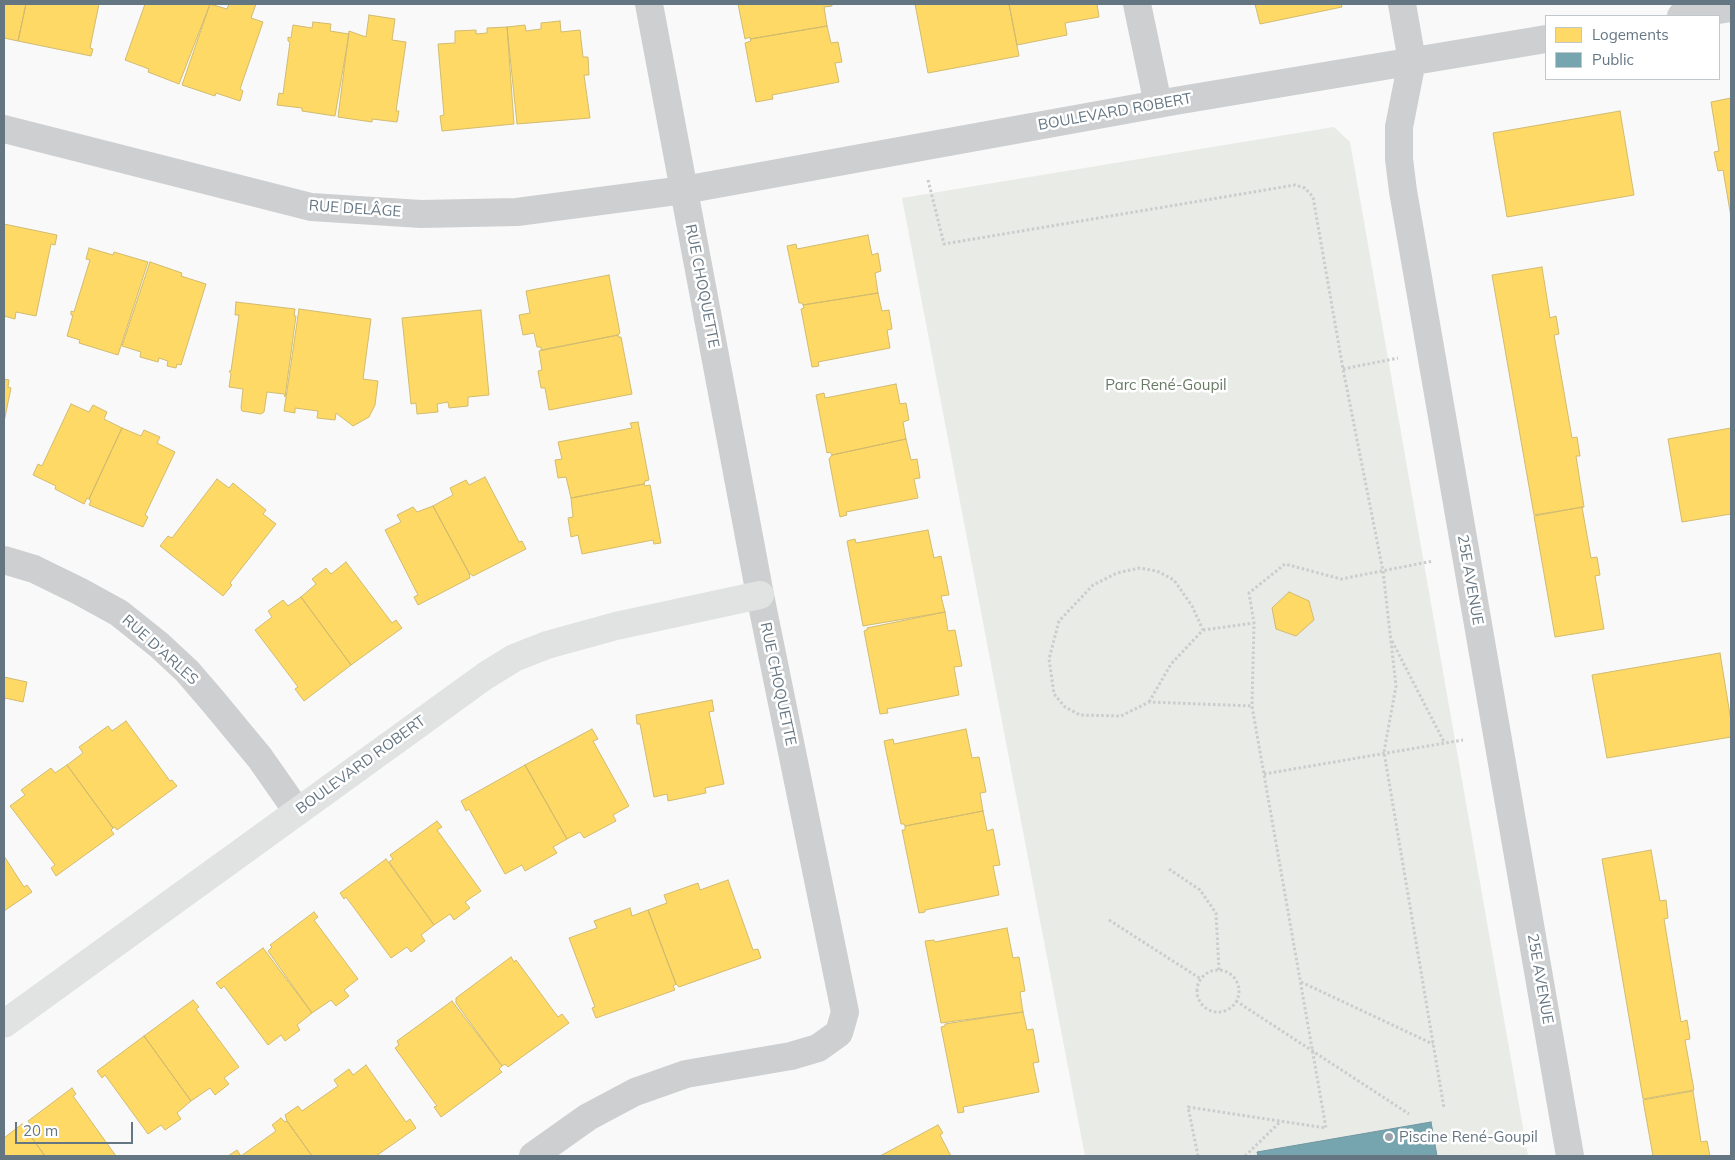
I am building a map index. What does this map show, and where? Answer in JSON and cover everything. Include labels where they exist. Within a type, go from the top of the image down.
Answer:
[{"type":"street","name":"RUE CHOQUETTE","points":[[533,1156],[588,1117],[635,1092],[686,1074],[791,1056],[818,1048],[839,1034],[845,1012],[841,984],[760,595],[649,4]]},
{"type":"street","points":[[1137,4],[1158,104]]},
{"type":"street","name":"25E AVENUE","points":[[1402,4],[1412,61],[1399,127],[1399,159],[1430,352],[1570,1156]]},
{"type":"street","points":[[1687,15],[1731,8]]},
{"type":"street","name":"BOULEVARD ROBERT","points":[[684,190],[1158,104],[1545,39]]},
{"type":"street","name":"RUE DELÂGE","points":[[4,129],[311,207],[421,214],[517,212],[684,190]]},
{"type":"street","name":"RUE D'ARLES","points":[[4,560],[34,569],[79,591],[119,613],[159,645],[187,671],[212,700],[260,758],[297,811]]},
{"type":"street","name":"BOULEVARD ROBERT","points":[[4,1024],[485,676],[514,658],[547,645],[616,626],[760,595]]},
{"type":"path","points":[[920,148],[944,244],[1295,185],[1305,188],[1313,197],[1342,370],[1383,571],[1396,686],[1384,752],[1444,1108]]},
{"type":"path","points":[[1342,370],[1430,352]]},
{"type":"path","points":[[1198,1156],[1188,1107],[1326,1128],[1252,706],[1254,623],[1249,593],[1285,564],[1341,579],[1465,555]]},
{"type":"path","points":[[1203,630],[1192,606],[1174,580],[1158,571],[1139,568],[1117,573],[1093,585],[1059,621],[1049,659],[1054,694],[1065,707],[1080,715],[1121,716],[1148,702],[1252,706]]},
{"type":"path","points":[[1148,702],[1171,664],[1203,630],[1254,623]]},
{"type":"path","points":[[1390,638],[1444,742]]},
{"type":"path","points":[[1264,774],[1498,734]]},
{"type":"path","points":[[1169,869],[1200,890],[1216,913],[1219,970]]},
{"type":"path","points":[[1109,920],[1201,979]]},
{"type":"path","points":[[1225,970],[1235,978],[1240,991],[1236,1001],[1224,1011],[1206,1008],[1198,996],[1201,979],[1210,972],[1225,970]]},
{"type":"path","points":[[1300,982],[1434,1044]]},
{"type":"path","points":[[1236,1001],[1409,1114]]},
{"type":"path","points":[[1245,1156],[1281,1121]]},
{"type":"green space","name":"Parc René-Goupil","points":[[1334,127],[1350,142],[1528,1156],[1085,1156],[902,198]]},
{"type":"building: Logements","points":[[4,4],[26,4],[18,41],[4,38]]},
{"type":"building: Logements","points":[[26,4],[99,4],[90,48],[93,49],[91,56],[18,41]]},
{"type":"building: Logements","points":[[145,4],[210,4],[179,84],[148,72],[149,69],[125,60]]},
{"type":"building: Logements","points":[[210,4],[227,9],[229,4],[256,4],[251,18],[263,22],[240,89],[243,91],[240,101],[216,93],[215,96],[182,85]]},
{"type":"building: Logements","points":[[738,4],[832,4],[832,6],[824,7],[827,26],[745,39]]},
{"type":"building: Logements","points":[[915,4],[1009,4],[1019,56],[928,73]]},
{"type":"building: Logements","points":[[1009,4],[1097,4],[1099,17],[1065,23],[1067,35],[1017,45]]},
{"type":"building: Logements","points":[[1255,4],[1341,4],[1342,7],[1260,24]]},
{"type":"building: Logements","points":[[369,15],[395,19],[392,40],[406,42],[396,111],[399,111],[397,122],[372,119],[372,122],[338,117],[349,31],[366,37]]},
{"type":"building: Logements","points":[[560,21],[561,32],[580,30],[583,57],[588,57],[589,75],[584,75],[590,118],[517,124],[507,27],[525,25],[526,31],[541,29],[541,23]]},
{"type":"building: Logements","points":[[313,22],[331,24],[330,31],[349,34],[335,116],[302,111],[302,108],[277,105],[279,93],[283,94],[290,42],[288,37],[291,38],[293,25],[312,28]]},
{"type":"building: Logements","points":[[827,26],[831,43],[838,42],[842,62],[835,63],[839,82],[772,95],[773,99],[756,102],[745,43],[751,41],[750,39]]},
{"type":"building: Logements","points":[[507,27],[514,124],[442,131],[440,116],[444,115],[438,44],[455,43],[455,31],[476,30],[476,34],[487,33],[487,28]]},
{"type":"building: Logements","points":[[1731,98],[1731,217],[1723,170],[1718,171],[1714,152],[1719,151],[1711,102]]},
{"type":"building: Logements","points":[[1620,111],[1634,195],[1507,217],[1493,133]]},
{"type":"building: Logements","points":[[4,224],[57,235],[55,245],[51,244],[36,316],[16,312],[15,319],[4,316]]},
{"type":"building: Logements","points":[[868,235],[872,255],[878,253],[881,271],[875,273],[878,293],[803,305],[799,303],[787,246],[796,244],[797,249]]},
{"type":"building: Logements","points":[[89,248],[113,255],[114,252],[148,262],[118,355],[79,343],[80,340],[67,336],[73,315],[71,315],[71,311],[74,312],[90,260],[86,259]]},
{"type":"building: Logements","points":[[150,262],[182,273],[181,276],[206,284],[181,365],[177,364],[176,368],[167,366],[168,361],[159,358],[158,362],[140,357],[141,352],[122,346]]},
{"type":"building: Logements","points":[[1542,267],[1550,318],[1556,316],[1559,334],[1554,335],[1572,438],[1577,437],[1580,456],[1576,456],[1584,507],[1534,515],[1492,275]]},
{"type":"building: Logements","points":[[609,275],[620,333],[618,335],[541,350],[541,347],[537,347],[534,333],[523,335],[519,315],[530,313],[526,291]]},
{"type":"building: Logements","points":[[878,293],[882,311],[889,310],[892,329],[887,330],[890,348],[818,362],[819,366],[812,367],[801,309],[804,308],[803,305]]},
{"type":"building: Logements","points":[[236,302],[295,309],[294,316],[296,316],[285,397],[284,394],[267,392],[264,412],[261,414],[242,411],[243,389],[229,387],[231,374],[229,371],[231,371],[239,315],[235,315]]},
{"type":"building: Logements","points":[[299,309],[371,319],[363,379],[378,381],[375,405],[369,417],[353,426],[336,413],[335,420],[317,418],[318,411],[295,408],[295,413],[284,411]]},
{"type":"building: Logements","points":[[481,310],[489,395],[468,397],[468,406],[449,408],[448,402],[437,404],[438,412],[417,414],[416,403],[411,404],[402,318]]},
{"type":"building: Logements","points":[[618,335],[618,337],[621,337],[632,394],[549,410],[545,388],[541,388],[538,371],[542,370],[539,351]]},
{"type":"building: Logements","points":[[4,379],[9,380],[8,387],[11,388],[4,422]]},
{"type":"building: Logements","points":[[896,384],[900,404],[906,403],[909,420],[903,422],[906,439],[832,455],[830,452],[827,453],[816,395],[824,393],[825,398]]},
{"type":"building: Logements","points":[[71,404],[89,412],[93,405],[107,412],[104,419],[122,428],[89,499],[87,498],[84,504],[55,489],[56,486],[33,475],[38,464],[42,466]]},
{"type":"building: Logements","points":[[638,422],[649,480],[645,481],[644,484],[571,498],[566,477],[558,478],[555,460],[562,459],[558,442],[632,428],[630,423]]},
{"type":"building: Logements","points":[[122,428],[141,436],[144,430],[160,437],[157,443],[175,452],[145,515],[148,517],[143,527],[89,505],[91,501],[89,499]]},
{"type":"building: Logements","points":[[1731,428],[1731,514],[1682,522],[1668,439]]},
{"type":"building: Logements","points":[[906,439],[911,460],[917,459],[920,478],[914,479],[918,498],[846,512],[847,515],[840,517],[829,459],[832,455]]},
{"type":"building: Logements","points":[[485,477],[519,542],[522,541],[526,549],[473,576],[469,573],[433,506],[453,495],[450,488],[466,480],[469,485]]},
{"type":"building: Logements","points":[[217,479],[229,488],[233,483],[266,510],[263,514],[276,524],[230,583],[232,585],[223,596],[160,546],[168,536],[172,538]]},
{"type":"building: Logements","points":[[644,484],[645,486],[650,485],[661,543],[654,544],[653,540],[582,554],[578,535],[571,537],[568,518],[573,517],[571,498]]},
{"type":"building: Logements","points":[[433,506],[470,578],[418,605],[414,597],[418,595],[385,530],[401,522],[397,515],[413,507],[417,512]]},
{"type":"building: Logements","points":[[1582,507],[1591,558],[1597,557],[1600,575],[1595,576],[1604,629],[1555,637],[1534,516]]},
{"type":"building: Logements","points":[[928,530],[934,558],[941,556],[949,595],[941,596],[945,612],[863,626],[847,541],[855,539],[856,543]]},
{"type":"building: Logements","points":[[346,562],[392,623],[396,620],[402,628],[351,665],[301,597],[316,584],[312,579],[326,568],[331,574]]},
{"type":"building: Logements","points":[[1289,592],[1309,601],[1314,620],[1296,636],[1276,629],[1272,608]]},
{"type":"building: Logements","points":[[301,597],[351,665],[304,701],[295,689],[298,687],[255,630],[272,617],[268,611],[283,600],[288,606]]},
{"type":"building: Logements","points":[[945,612],[948,631],[955,630],[962,666],[954,667],[959,695],[887,709],[888,713],[880,714],[864,631],[867,628]]},
{"type":"building: Logements","points":[[1720,653],[1731,721],[1731,737],[1607,758],[1592,675]]},
{"type":"building: Logements","points":[[4,677],[27,682],[23,702],[5,698],[4,704]]},
{"type":"building: Logements","points":[[712,700],[714,711],[709,712],[724,784],[705,788],[706,793],[668,801],[667,794],[654,797],[640,724],[637,724],[636,715]]},
{"type":"building: Logements","points":[[126,721],[170,781],[172,780],[177,786],[117,830],[115,827],[113,828],[67,765],[83,753],[79,747],[108,726],[112,731]]},
{"type":"building: Logements","points":[[592,729],[598,739],[593,741],[629,806],[613,815],[616,821],[584,838],[580,832],[567,839],[525,765]]},
{"type":"building: Logements","points":[[966,729],[972,758],[979,757],[986,792],[980,793],[983,811],[905,826],[901,824],[884,741],[893,739],[894,744]]},
{"type":"building: Logements","points":[[67,765],[113,828],[111,830],[114,834],[56,876],[51,868],[55,865],[10,806],[25,795],[21,790],[51,768],[55,773]]},
{"type":"building: Logements","points":[[525,765],[567,839],[553,847],[557,853],[525,871],[522,865],[505,874],[469,809],[466,811],[461,801]]},
{"type":"building: Logements","points":[[983,811],[987,831],[993,829],[1000,865],[993,866],[999,895],[925,910],[925,912],[919,913],[902,830],[905,830],[905,826]]},
{"type":"building: Logements","points":[[437,821],[442,827],[437,830],[481,891],[465,902],[470,908],[454,920],[450,914],[434,925],[389,862],[393,859],[390,855]]},
{"type":"building: Logements","points":[[1651,850],[1660,901],[1666,900],[1668,918],[1664,919],[1681,1022],[1687,1020],[1690,1039],[1685,1040],[1694,1090],[1643,1099],[1602,859]]},
{"type":"building: Logements","points":[[4,856],[24,887],[27,885],[32,892],[4,911]]},
{"type":"building: Logements","points":[[386,859],[434,925],[421,935],[425,941],[411,952],[407,947],[391,958],[346,897],[344,899],[340,893]]},
{"type":"building: Logements","points":[[728,880],[753,950],[758,949],[761,958],[679,987],[676,984],[648,910],[667,903],[664,895],[698,883],[700,890]]},
{"type":"building: Logements","points":[[630,908],[632,916],[648,910],[676,984],[673,986],[675,990],[596,1018],[592,1008],[595,1007],[569,938],[597,928],[594,921]]},
{"type":"building: Logements","points":[[314,912],[318,917],[314,920],[358,979],[344,990],[349,996],[336,1006],[331,1000],[312,1013],[268,951],[272,947],[270,945]]},
{"type":"building: Logements","points":[[1007,928],[1013,958],[1019,957],[1025,991],[1020,992],[1023,1012],[941,1023],[925,941],[934,940],[935,942]]},
{"type":"building: Logements","points":[[263,948],[312,1013],[297,1025],[300,1030],[285,1041],[281,1035],[268,1045],[224,986],[221,989],[216,983]]},
{"type":"building: Logements","points":[[511,957],[514,962],[516,960],[558,1017],[562,1014],[569,1023],[508,1067],[505,1064],[502,1066],[456,1003],[456,998]]},
{"type":"building: Logements","points":[[193,1000],[199,1007],[196,1009],[239,1067],[224,1078],[229,1084],[215,1095],[210,1088],[191,1101],[144,1036]]},
{"type":"building: Logements","points":[[452,1001],[502,1066],[499,1069],[502,1072],[441,1117],[434,1107],[437,1106],[395,1048],[399,1045],[397,1041]]},
{"type":"building: Logements","points":[[1023,1012],[1027,1030],[1033,1029],[1039,1062],[1033,1063],[1039,1092],[963,1107],[964,1112],[958,1113],[941,1027],[945,1026],[945,1024]]},
{"type":"building: Logements","points":[[144,1036],[191,1101],[177,1113],[181,1119],[165,1130],[161,1125],[148,1134],[105,1075],[102,1078],[97,1071]]},
{"type":"building: Logements","points":[[366,1065],[406,1122],[410,1119],[416,1128],[376,1156],[312,1156],[287,1121],[285,1115],[298,1106],[302,1111],[338,1086],[334,1080],[349,1069],[353,1075]]},
{"type":"building: Logements","points":[[72,1088],[76,1094],[73,1096],[116,1156],[45,1156],[24,1127],[30,1124],[28,1121]]},
{"type":"building: Logements","points":[[1693,1091],[1701,1142],[1707,1141],[1710,1156],[1653,1156],[1643,1100]]},
{"type":"building: Logements","points":[[281,1118],[285,1122],[287,1121],[312,1156],[241,1156],[276,1131],[272,1125]]},
{"type":"building: Logements","points":[[22,1124],[45,1156],[4,1156],[4,1138]]},
{"type":"building: Logements","points":[[938,1125],[943,1133],[940,1135],[951,1156],[880,1156]]},
{"type":"building: Logements","points":[[237,1150],[241,1156],[228,1156]]},
{"type":"building: Public","name":"Piscine René-Goupil","points":[[1431,1122],[1437,1156],[1258,1156],[1257,1152]]},
{"type":"place","name":"Piscine René-Goupil","points":[[1389,1137]]}]
